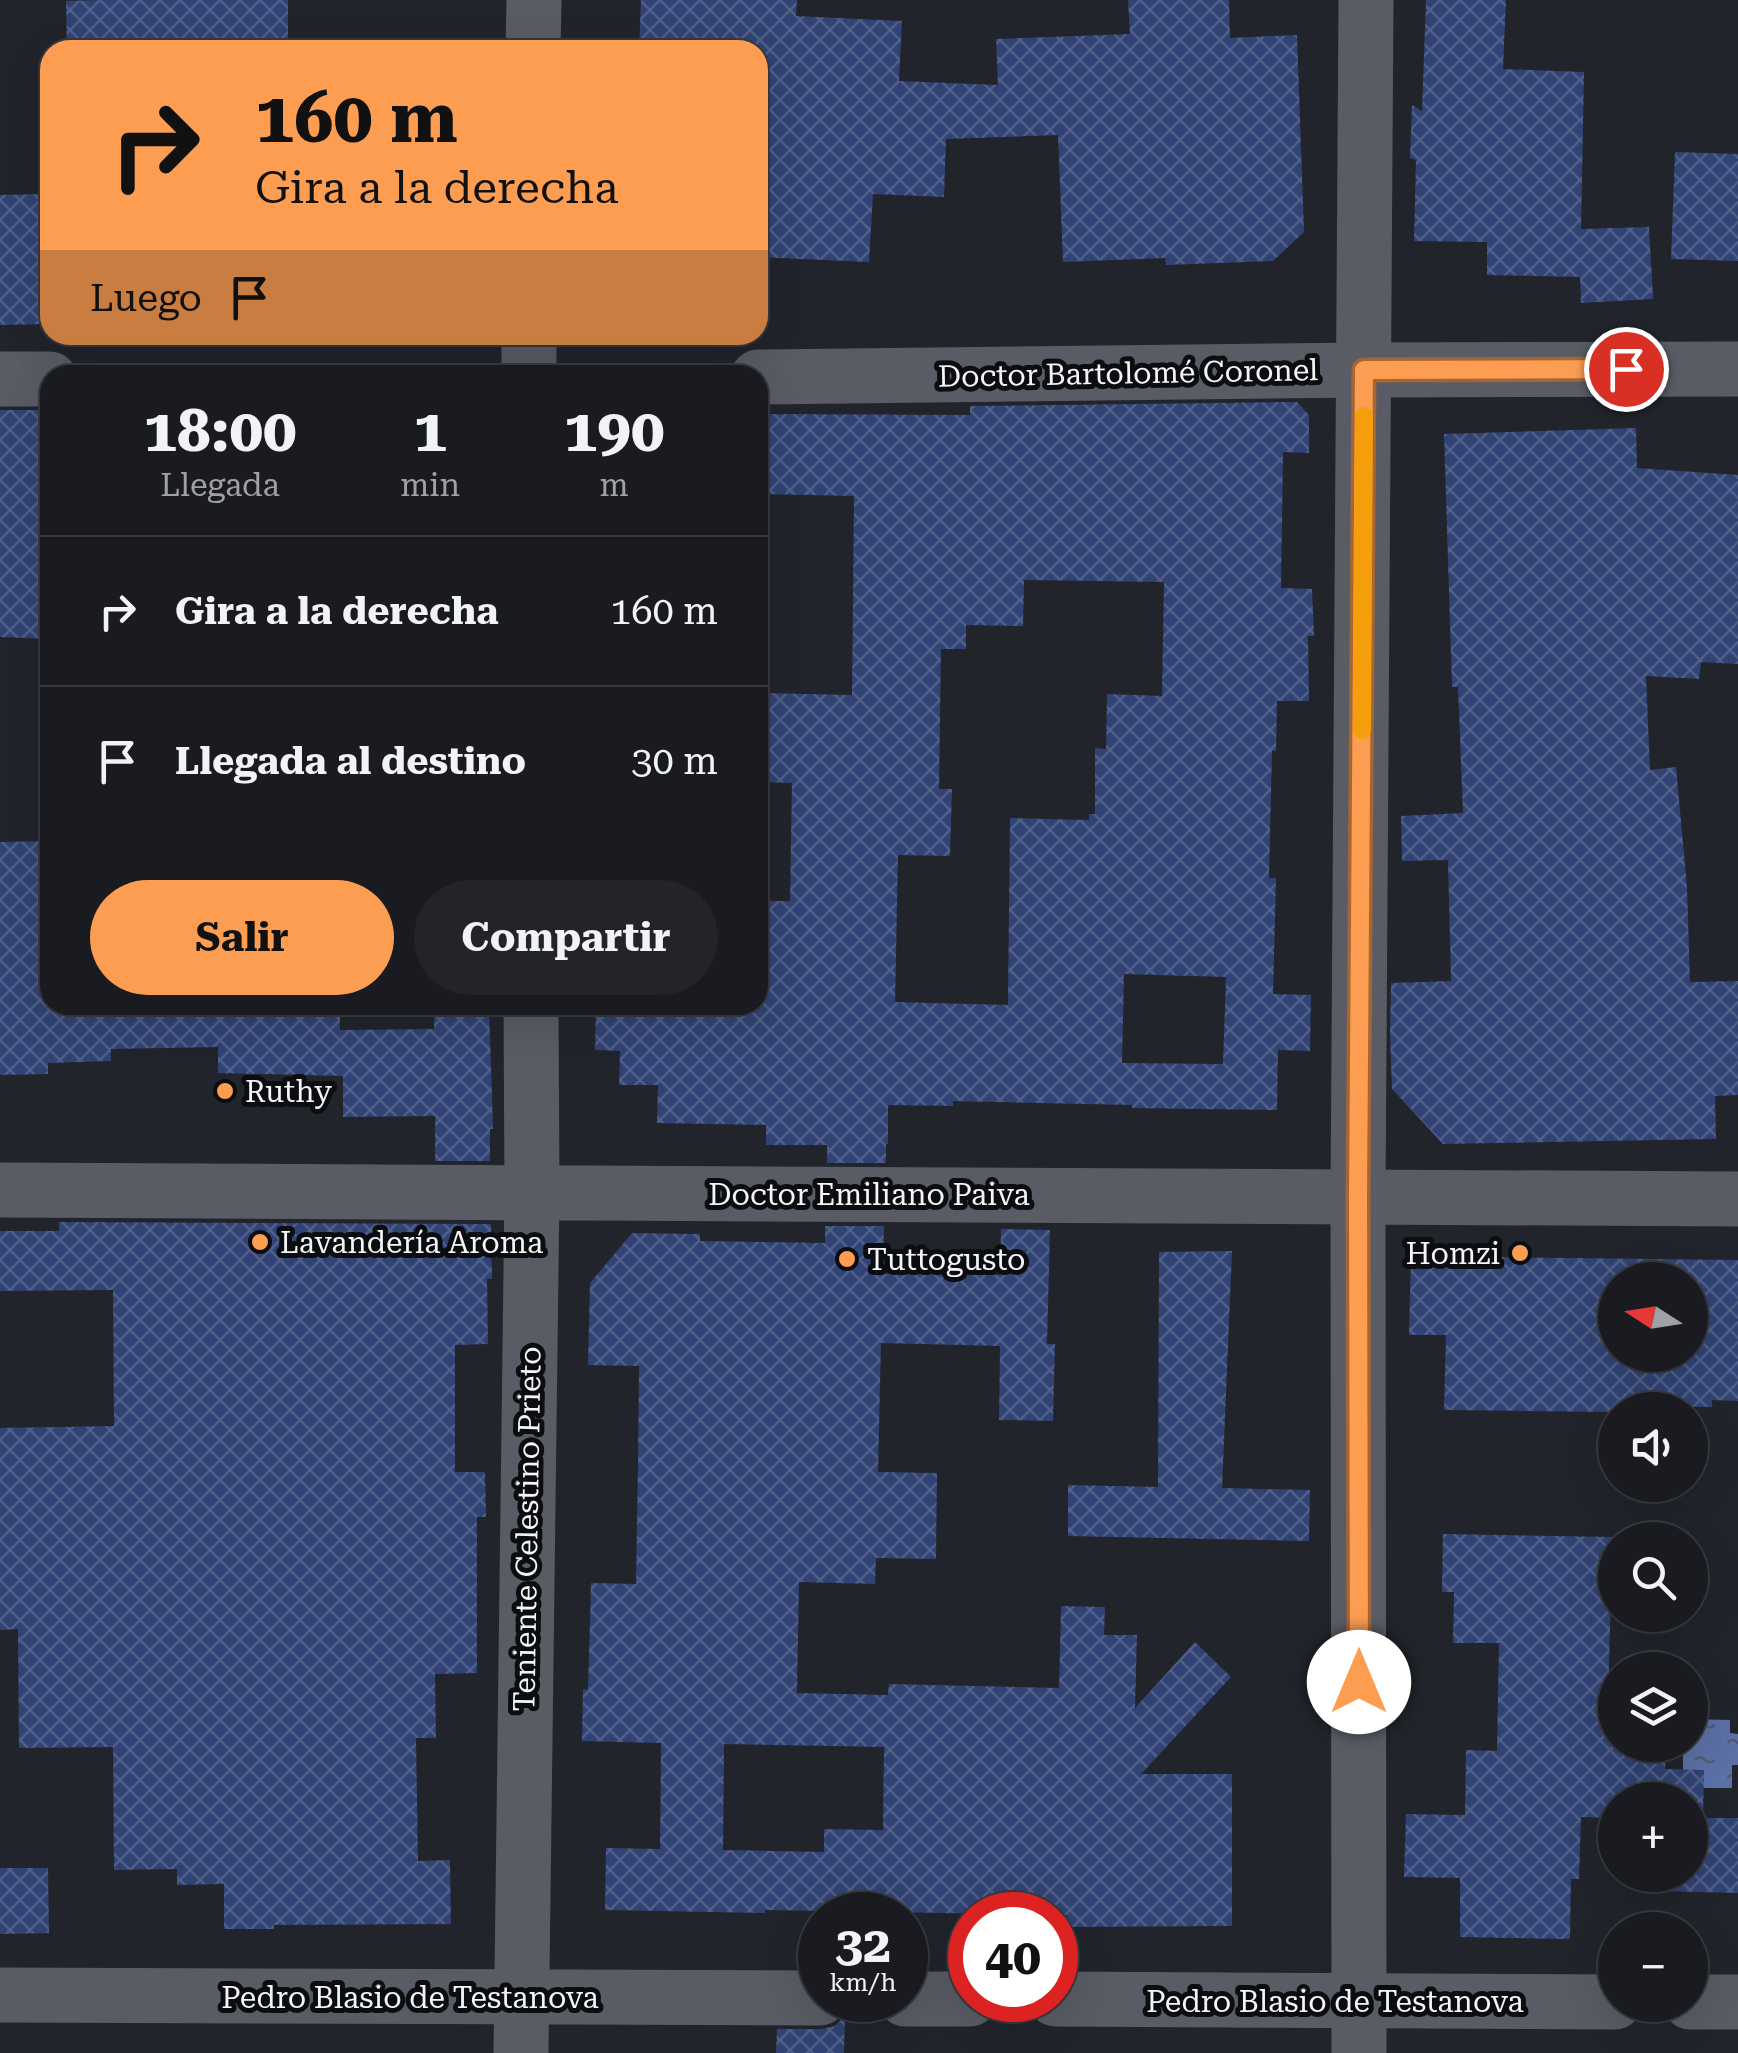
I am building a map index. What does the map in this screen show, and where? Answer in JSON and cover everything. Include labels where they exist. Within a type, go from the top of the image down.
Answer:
[{"type":"street","points":[[533,40],[534,0]]},
{"type":"street","points":[[1359,2027],[1358,1196],[1366,0]]},
{"type":"street","name":"Doctor Bartolomé Coronel","points":[[768,377],[1738,369]]},
{"type":"street","points":[[0,379],[40,379]]},
{"type":"street","name":"Teniente Celestino Prieto","points":[[521,2053],[531,1015]]},
{"type":"street","name":"Doctor Emiliano Paiva","points":[[0,1190],[1738,1199]]},
{"type":"street","name":"Pedro Blasio de Testanova","points":[[0,1994],[798,1998]]},
{"type":"street","name":"Pedro Blasio de Testanova","points":[[1078,2002],[1359,2027],[1598,2004]]},
{"type":"street","points":[[1708,2002],[1738,2002]]},
{"type":"water","points":[[1708,1719],[1730,1720],[1730,1733],[1738,1734],[1738,1765],[1732,1765],[1732,1788],[1708,1788],[1708,1782],[1683,1782],[1683,1762],[1708,1762]]},
{"type":"building","points":[[288,0],[288,38],[67,40],[66,1]]},
{"type":"building","points":[[641,0],[797,0],[796,16],[902,21],[899,81],[998,85],[996,39],[1130,34],[1128,0],[1229,0],[1230,38],[1297,35],[1304,232],[1273,261],[1166,265],[1165,258],[1063,262],[1058,135],[946,139],[944,197],[873,194],[869,262],[768,257],[768,40],[639,40]]},
{"type":"building","points":[[1426,0],[1506,0],[1503,69],[1584,72],[1581,229],[1649,227],[1653,299],[1581,303],[1580,277],[1487,275],[1487,242],[1414,241],[1416,160],[1410,158],[1412,105],[1422,111]]},
{"type":"building","points":[[1675,152],[1738,154],[1738,261],[1671,259]]},
{"type":"building","points":[[40,194],[40,324],[0,325],[0,195]]},
{"type":"building","points":[[1297,402],[1309,415],[1309,453],[1283,452],[1281,588],[1312,589],[1314,636],[1308,636],[1309,701],[1277,701],[1269,878],[1276,878],[1273,994],[1311,995],[1310,1051],[1278,1050],[1277,1110],[953,1101],[953,1106],[888,1105],[886,1163],[827,1163],[827,1145],[766,1145],[766,1125],[657,1123],[658,1085],[619,1085],[620,1051],[595,1050],[596,1015],[768,1015],[768,901],[790,901],[792,783],[768,782],[768,693],[852,695],[854,496],[768,494],[768,414],[970,415],[970,406]],"holes":[[[1024,580],[1164,582],[1162,696],[1107,694],[1106,749],[1095,748],[1095,814],[1089,814],[1089,820],[1010,818],[1008,1005],[895,1002],[898,855],[950,856],[952,789],[939,789],[941,649],[966,649],[966,625],[1023,626]],[[1124,974],[1226,977],[1223,1064],[1122,1063]]]},
{"type":"building","points":[[0,410],[40,410],[40,639],[0,637]]},
{"type":"building","points":[[1636,428],[1637,468],[1738,475],[1738,664],[1701,662],[1699,679],[1646,676],[1650,770],[1676,767],[1687,887],[1690,982],[1738,981],[1738,1095],[1715,1096],[1716,1139],[1443,1144],[1392,1089],[1390,1035],[1391,983],[1451,981],[1448,860],[1402,861],[1401,816],[1463,813],[1458,687],[1452,687],[1444,434]]},
{"type":"building","points":[[40,841],[40,1015],[340,1015],[340,1030],[434,1029],[434,1015],[489,1015],[493,1129],[490,1161],[435,1161],[435,1116],[343,1117],[343,1076],[218,1073],[218,1047],[111,1049],[111,1061],[48,1063],[48,1074],[0,1075],[0,842]]},
{"type":"building","points":[[59,1222],[491,1224],[488,1344],[455,1345],[455,1472],[485,1472],[486,1517],[477,1517],[477,1673],[435,1674],[436,1738],[416,1738],[418,1861],[450,1860],[451,1924],[224,1929],[224,1884],[177,1885],[177,1869],[114,1870],[113,1747],[19,1748],[18,1629],[0,1630],[0,1428],[114,1426],[113,1290],[0,1291],[0,1231],[59,1231]]},
{"type":"building","points":[[825,1226],[884,1226],[883,1274],[1000,1275],[1001,1229],[1050,1230],[1047,1344],[1055,1344],[1053,1421],[999,1420],[1000,1346],[881,1343],[878,1472],[937,1473],[936,1559],[876,1558],[875,1584],[799,1582],[797,1693],[888,1695],[889,1684],[1059,1688],[1061,1606],[1105,1607],[1104,1635],[1137,1635],[1135,1708],[1195,1642],[1231,1677],[1141,1774],[1232,1774],[1232,1926],[1078,1927],[1078,1892],[948,1892],[948,1913],[928,1913],[928,1892],[798,1892],[798,1911],[765,1913],[605,1910],[606,1848],[660,1849],[661,1743],[582,1741],[583,1689],[588,1690],[591,1583],[636,1584],[639,1366],[588,1365],[590,1283],[632,1233],[700,1234],[700,1241],[825,1243]],"holes":[[[724,1744],[884,1747],[883,1830],[824,1829],[824,1852],[723,1850]]]},
{"type":"building","points":[[1232,1251],[1222,1488],[1310,1490],[1309,1541],[1068,1536],[1068,1485],[1158,1487],[1159,1252]]},
{"type":"building","points":[[1411,1256],[1738,1260],[1738,1401],[1712,1400],[1712,1407],[1708,1407],[1708,1392],[1598,1392],[1598,1412],[1444,1410],[1446,1335],[1409,1335]]},
{"type":"building","points":[[1443,1534],[1598,1537],[1598,1632],[1610,1632],[1609,1652],[1598,1652],[1598,1762],[1665,1762],[1665,1769],[1704,1770],[1704,1782],[1598,1782],[1598,1818],[1581,1817],[1579,1879],[1571,1879],[1570,1939],[1460,1937],[1460,1878],[1404,1877],[1406,1814],[1465,1815],[1466,1750],[1497,1751],[1499,1643],[1453,1643],[1454,1592],[1442,1592]]},
{"type":"building","points":[[1708,1818],[1738,1818],[1738,1893],[1700,1892],[1708,1892]]},
{"type":"building","points":[[0,1868],[48,1868],[49,1933],[0,1934]]},
{"type":"building","points":[[845,2022],[844,2053],[776,2053],[777,2029]]},
{"type":"slow traffic","points":[[1362,730],[1364,416]]},
{"type":"place","name":"Ruthy","points":[[225,1091]]},
{"type":"place","name":"Lavandería Aroma","points":[[260,1242]]},
{"type":"place","name":"Homzi","points":[[1520,1253]]},
{"type":"place","name":"Tuttogusto","points":[[847,1259]]},
{"type":"route","points":[[1359,1682],[1364,370],[1626,369]]}]
